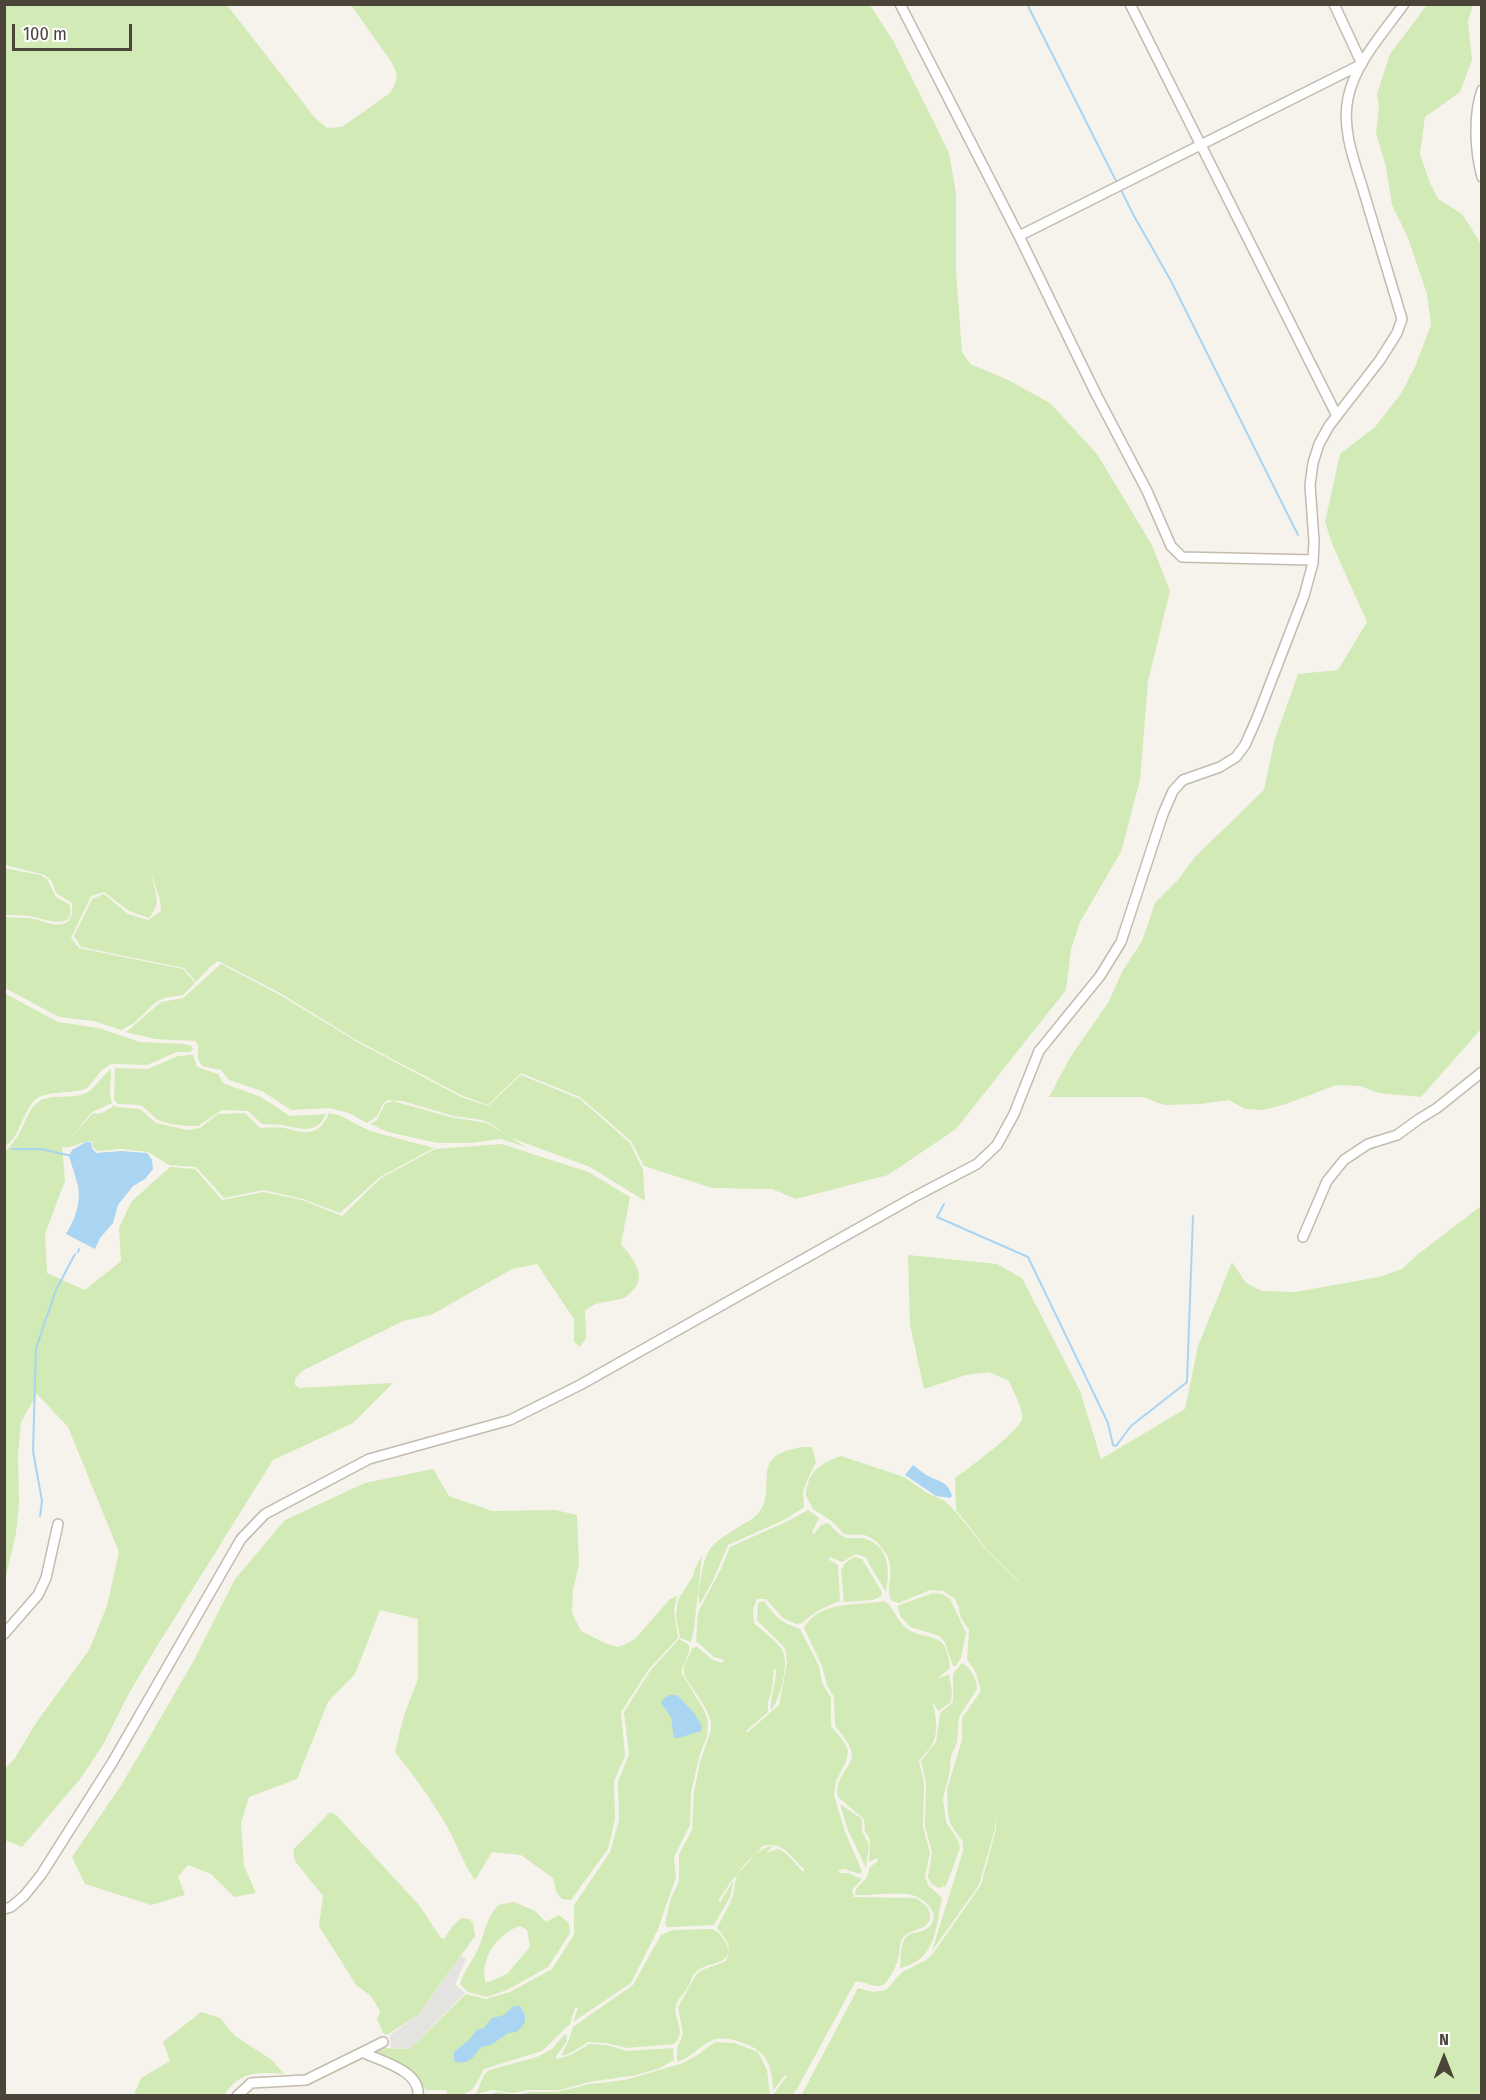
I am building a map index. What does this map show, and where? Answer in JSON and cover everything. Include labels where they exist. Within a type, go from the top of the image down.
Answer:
[{"type":"street","points":[[900,4],[1147,491],[1171,546],[1182,556],[1313,560]]},
{"type":"street","points":[[1130,4],[1337,416]]},
{"type":"street","points":[[1334,4],[1362,64]]},
{"type":"street","points":[[4,1909],[11,1907],[24,1896],[40,1875],[112,1762],[241,1539],[265,1514],[369,1459],[510,1420],[580,1385],[914,1197],[977,1164],[997,1145],[1014,1114],[1039,1051],[1100,976],[1121,942],[1163,814],[1173,791],[1183,780],[1220,767],[1236,757],[1245,745],[1304,596],[1313,560],[1310,485],[1318,444],[1380,360],[1397,333],[1402,319],[1348,134],[1346,115],[1353,81],[1362,64],[1404,4]]},
{"type":"street","points":[[1019,236],[1362,64]]},
{"type":"street","points":[[1482,90],[1478,109],[1477,141],[1482,177]]},
{"type":"street","points":[[1302,1237],[1327,1181],[1344,1160],[1368,1144],[1397,1135],[1437,1108],[1482,1072]]},
{"type":"street","points":[[4,1634],[38,1595],[46,1578],[58,1524]]},
{"type":"street","points":[[237,2096],[251,2083],[306,2080],[383,2042]]},
{"type":"street","points":[[364,2053],[403,2070],[415,2082],[419,2090],[418,2096]]},
{"type":"green space","points":[[5,4],[227,5],[315,118],[327,128],[342,127],[390,93],[397,74],[392,63],[351,5],[870,5],[894,42],[949,153],[956,194],[956,271],[962,352],[970,364],[1006,379],[1050,403],[1097,454],[1152,545],[1170,591],[1148,681],[1140,780],[1121,852],[1080,922],[1071,949],[1066,990],[956,1129],[888,1175],[796,1199],[772,1189],[712,1188],[644,1166],[631,1141],[580,1097],[521,1073],[488,1105],[461,1095],[358,1041],[280,993],[218,961],[196,982],[184,968],[81,947],[74,936],[92,899],[104,894],[128,914],[148,920],[161,911],[160,899],[152,876],[157,902],[149,918],[129,911],[104,892],[91,896],[71,938],[79,948],[183,969],[195,983],[183,995],[164,998],[156,1002],[134,1023],[121,1030],[94,1021],[59,1017],[5,988],[5,917],[31,918],[63,924],[68,922],[72,914],[72,903],[56,893],[52,882],[45,875],[5,865]]},
{"type":"green space","points":[[1427,5],[1473,5],[1468,21],[1472,60],[1460,92],[1425,117],[1420,154],[1438,199],[1462,214],[1481,244],[1481,1029],[1421,1097],[1379,1093],[1360,1086],[1336,1085],[1263,1110],[1245,1109],[1229,1100],[1164,1105],[1143,1097],[1049,1097],[1071,1056],[1108,1003],[1123,970],[1142,941],[1155,903],[1178,880],[1195,857],[1264,790],[1274,742],[1298,674],[1338,670],[1367,622],[1333,546],[1325,522],[1340,454],[1375,427],[1400,395],[1415,367],[1431,325],[1427,294],[1408,238],[1392,205],[1386,167],[1376,133],[1379,109],[1377,94],[1390,54]]},
{"type":"green space","points":[[4,868],[40,875],[47,879],[56,897],[70,905],[68,919],[57,922],[29,916],[5,915]]},
{"type":"green space","points":[[221,964],[280,995],[359,1043],[461,1097],[488,1106],[521,1075],[580,1099],[630,1143],[643,1170],[645,1201],[590,1167],[509,1137],[482,1120],[454,1116],[402,1101],[389,1100],[384,1102],[377,1116],[367,1123],[349,1113],[330,1108],[291,1110],[262,1091],[229,1080],[221,1070],[202,1066],[198,1059],[198,1044],[195,1041],[155,1039],[126,1032],[161,1002],[183,998]]},
{"type":"green space","points":[[4,993],[58,1022],[99,1028],[140,1042],[185,1044],[193,1049],[190,1052],[177,1052],[147,1065],[111,1064],[102,1070],[86,1089],[39,1097],[29,1107],[11,1142],[5,1147]]},
{"type":"green space","points":[[193,1055],[197,1067],[218,1074],[223,1083],[261,1097],[290,1116],[326,1114],[318,1125],[307,1129],[262,1124],[248,1111],[222,1110],[198,1126],[188,1126],[158,1120],[141,1105],[118,1104],[114,1100],[115,1068],[148,1069],[178,1056]]},
{"type":"green space","points":[[111,1069],[112,1103],[92,1112],[67,1142],[93,1113],[102,1113],[115,1105],[116,1107],[140,1109],[156,1123],[187,1130],[200,1128],[218,1114],[245,1113],[260,1128],[279,1127],[299,1132],[311,1132],[321,1126],[329,1113],[339,1115],[370,1131],[434,1148],[380,1177],[340,1213],[303,1199],[263,1190],[224,1198],[196,1167],[169,1165],[148,1152],[121,1149],[97,1151],[92,1141],[62,1147],[65,1181],[45,1234],[47,1273],[85,1290],[121,1261],[119,1228],[131,1202],[170,1167],[195,1169],[222,1200],[263,1192],[302,1200],[342,1216],[381,1178],[435,1149],[502,1144],[588,1172],[630,1197],[621,1244],[636,1265],[639,1277],[634,1289],[625,1297],[599,1303],[585,1311],[586,1338],[580,1347],[574,1342],[574,1319],[537,1264],[512,1269],[431,1315],[403,1321],[302,1371],[295,1379],[295,1385],[299,1388],[393,1383],[353,1423],[273,1460],[154,1651],[128,1695],[104,1743],[81,1778],[22,1847],[5,1840],[5,1769],[15,1758],[36,1723],[89,1650],[107,1606],[119,1552],[68,1427],[37,1394],[21,1422],[16,1533],[5,1581],[5,1151],[16,1139],[30,1111],[38,1102],[50,1097],[82,1095],[94,1087]]},
{"type":"green space","points":[[393,1101],[450,1117],[487,1123],[526,1147],[500,1139],[471,1143],[438,1143],[388,1132],[370,1124],[377,1120],[385,1104]]},
{"type":"green space","points":[[1481,1206],[1481,2095],[801,2096],[858,1988],[873,1992],[886,1990],[902,1972],[926,1960],[934,1952],[981,1885],[996,1829],[995,1814],[995,1829],[979,1885],[932,1951],[963,1851],[963,1842],[951,1825],[948,1815],[947,1789],[962,1740],[962,1718],[981,1691],[976,1673],[967,1659],[969,1630],[960,1616],[959,1607],[954,1598],[943,1591],[930,1590],[899,1603],[892,1601],[889,1596],[890,1563],[887,1556],[871,1538],[844,1534],[833,1522],[813,1509],[806,1496],[812,1475],[821,1465],[841,1456],[904,1477],[927,1493],[945,1501],[989,1553],[1070,1632],[989,1552],[956,1510],[955,1478],[1011,1434],[1022,1420],[1022,1412],[1009,1381],[989,1372],[966,1375],[924,1389],[910,1325],[908,1255],[997,1264],[1022,1278],[1080,1391],[1101,1459],[1185,1409],[1198,1346],[1232,1262],[1246,1283],[1262,1291],[1295,1292],[1379,1277],[1402,1269]]},
{"type":"green space","points":[[812,1447],[816,1462],[803,1492],[804,1507],[786,1519],[728,1545],[700,1604],[698,1594],[703,1566],[709,1550],[718,1540],[757,1515],[766,1494],[767,1474],[774,1457],[785,1451]]},
{"type":"green space","points":[[433,1469],[449,1496],[492,1511],[555,1510],[577,1515],[579,1565],[573,1590],[572,1613],[581,1631],[618,1647],[635,1639],[670,1599],[677,1596],[674,1611],[678,1638],[649,1669],[621,1712],[625,1756],[614,1781],[615,1819],[608,1849],[571,1900],[562,1899],[556,1891],[553,1878],[521,1855],[492,1852],[475,1880],[471,1874],[437,1810],[395,1752],[404,1715],[418,1679],[418,1619],[380,1610],[355,1674],[328,1702],[297,1779],[249,1797],[241,1823],[244,1866],[256,1893],[234,1897],[211,1874],[188,1865],[178,1877],[185,1895],[151,1905],[85,1884],[72,1857],[122,1784],[192,1664],[235,1579],[285,1520],[365,1483]]},
{"type":"green space","points":[[808,1510],[819,1518],[812,1532],[814,1534],[821,1525],[828,1523],[844,1537],[866,1539],[880,1548],[887,1561],[886,1592],[865,1557],[856,1554],[842,1562],[830,1557],[828,1559],[838,1565],[840,1601],[820,1610],[802,1623],[796,1624],[783,1618],[766,1599],[757,1599],[753,1609],[754,1623],[782,1650],[785,1663],[778,1699],[771,1710],[776,1675],[776,1669],[774,1669],[768,1712],[746,1731],[748,1732],[779,1705],[787,1663],[785,1648],[757,1620],[758,1603],[764,1601],[779,1619],[800,1629],[819,1666],[822,1683],[831,1698],[831,1726],[848,1751],[846,1762],[836,1781],[834,1795],[845,1832],[862,1871],[860,1874],[844,1869],[839,1870],[839,1873],[848,1873],[862,1879],[852,1890],[854,1897],[915,1898],[927,1907],[930,1920],[923,1927],[908,1933],[901,1941],[896,1966],[885,1984],[877,1986],[855,1982],[792,2095],[773,2095],[787,2076],[785,2075],[773,2091],[771,2073],[766,2059],[756,2049],[737,2041],[713,2040],[677,2062],[677,2048],[683,2034],[678,2007],[696,1975],[702,1970],[726,1961],[728,1956],[729,1947],[717,1928],[732,1898],[738,1873],[718,1901],[720,1902],[734,1880],[730,1897],[714,1925],[667,1927],[665,1924],[671,1898],[679,1881],[679,1854],[692,1830],[694,1792],[700,1762],[711,1730],[711,1722],[706,1709],[684,1675],[684,1666],[692,1649],[696,1646],[713,1660],[723,1663],[724,1660],[714,1657],[696,1641],[698,1612],[730,1547]],"holes":[[[770,1845],[782,1848],[804,1869],[803,1872],[787,1854],[778,1849],[766,1853],[773,1846],[755,1854],[763,1846]]]},
{"type":"green space","points":[[702,1555],[691,1642],[680,1638],[676,1616],[678,1600],[693,1576]]},
{"type":"green space","points":[[854,1557],[862,1559],[882,1592],[881,1596],[873,1600],[844,1602],[841,1571],[844,1564]]},
{"type":"green space","points":[[933,1593],[942,1594],[950,1599],[966,1633],[961,1658],[956,1666],[953,1666],[945,1643],[940,1636],[910,1627],[901,1617],[897,1606]]},
{"type":"green space","points":[[885,1601],[905,1627],[920,1635],[934,1638],[945,1646],[950,1668],[937,1679],[949,1674],[952,1692],[951,1702],[938,1711],[933,1704],[936,1735],[932,1745],[919,1761],[924,1784],[923,1827],[930,1853],[925,1876],[928,1885],[942,1898],[936,1931],[928,1950],[921,1958],[900,1968],[904,1940],[908,1935],[922,1931],[933,1923],[933,1911],[913,1895],[894,1893],[855,1895],[856,1889],[867,1877],[870,1867],[878,1861],[877,1858],[869,1862],[870,1839],[865,1832],[864,1819],[838,1797],[838,1785],[852,1758],[851,1751],[835,1726],[834,1697],[804,1628],[811,1619],[829,1608]]},
{"type":"green space","points":[[679,1639],[689,1645],[689,1652],[681,1672],[704,1710],[708,1721],[707,1736],[691,1792],[690,1825],[674,1857],[676,1877],[658,1929],[631,1983],[573,2022],[578,2008],[575,2008],[570,2024],[542,2051],[484,2069],[475,2086],[468,2092],[448,2095],[446,2090],[426,2090],[419,2083],[375,2055],[375,2050],[410,2049],[466,1994],[486,1999],[510,1992],[552,1969],[574,1935],[574,1905],[610,1852],[619,1820],[618,1782],[629,1754],[624,1712],[650,1671]]},
{"type":"green space","points":[[962,1663],[968,1667],[976,1681],[977,1689],[959,1717],[957,1742],[951,1756],[943,1799],[946,1822],[958,1840],[960,1848],[946,1886],[938,1888],[931,1883],[928,1877],[932,1852],[925,1826],[926,1783],[921,1761],[936,1742],[940,1713],[953,1702],[953,1674]]},
{"type":"green space","points":[[840,1804],[862,1819],[862,1831],[869,1845],[866,1868],[848,1830]]},
{"type":"green space","points":[[330,1812],[336,1815],[419,1905],[441,1938],[444,1939],[461,1918],[469,1919],[473,1923],[475,1936],[418,2015],[387,2035],[383,2033],[377,2019],[380,2011],[371,1996],[356,1985],[319,1926],[323,1896],[295,1861],[293,1850]]},
{"type":"green space","points":[[514,1902],[535,1911],[546,1922],[559,1915],[569,1923],[570,1933],[548,1967],[509,1989],[487,1997],[468,1992],[460,1984],[478,1949],[490,1917],[498,1905]],"holes":[[[520,1926],[527,1930],[530,1947],[507,1974],[486,1983],[485,1965],[492,1948],[512,1929]]]},
{"type":"green space","points":[[712,1929],[725,1941],[728,1949],[727,1955],[719,1962],[699,1969],[678,2000],[675,2010],[680,2034],[674,2044],[627,2048],[588,2042],[569,2054],[561,2056],[573,2027],[633,1985],[661,1935],[673,1930]]},
{"type":"green space","points":[[201,2012],[220,2018],[235,2036],[272,2060],[284,2074],[257,2073],[243,2077],[224,2095],[134,2095],[141,2078],[170,2061],[163,2042]]},
{"type":"green space","points":[[566,2033],[567,2041],[556,2056],[557,2059],[571,2055],[589,2044],[607,2045],[627,2051],[673,2048],[674,2060],[660,2068],[636,2075],[589,2082],[560,2090],[527,2090],[514,2093],[492,2090],[476,2094],[484,2075],[489,2070],[537,2057],[552,2049]]},
{"type":"green space","points":[[715,2042],[735,2043],[758,2052],[767,2070],[770,2095],[516,2095],[530,2092],[557,2092],[590,2084],[625,2080],[683,2063]]},
{"type":"green space","points":[[499,2092],[516,2095],[484,2095]]},
{"type":"shaded area","points":[[461,1956],[466,1959],[455,1985],[465,1993],[410,2049],[391,2048],[390,2035],[418,2015]]},
{"type":"water","points":[[86,1142],[91,1142],[96,1153],[121,1151],[147,1153],[152,1160],[153,1169],[145,1179],[133,1186],[118,1205],[113,1223],[100,1238],[95,1249],[66,1234],[79,1201],[78,1186],[69,1156],[72,1150]]},
{"type":"water","points":[[913,1465],[945,1484],[952,1496],[950,1498],[936,1496],[905,1475]]},
{"type":"water","points":[[670,1695],[677,1695],[694,1713],[702,1726],[701,1731],[674,1738],[671,1717],[661,1703]]},
{"type":"water","points":[[514,2006],[520,2006],[525,2015],[525,2022],[521,2028],[516,2032],[508,2033],[491,2045],[481,2047],[467,2062],[454,2061],[454,2052],[477,2030],[484,2028],[492,2018],[504,2015]]},
{"type":"waterway","points":[[1027,4],[1117,183]]},
{"type":"waterway","points":[[1120,188],[1171,281],[1298,535]]},
{"type":"waterway","points":[[12,1149],[41,1149],[72,1156]]},
{"type":"waterway","points":[[944,1204],[937,1217],[1028,1257],[1108,1423],[1113,1445],[1116,1446],[1131,1426],[1187,1382],[1193,1216]]},
{"type":"waterway","points":[[40,1516],[42,1501],[33,1451],[36,1348],[56,1290],[75,1254]]}]
